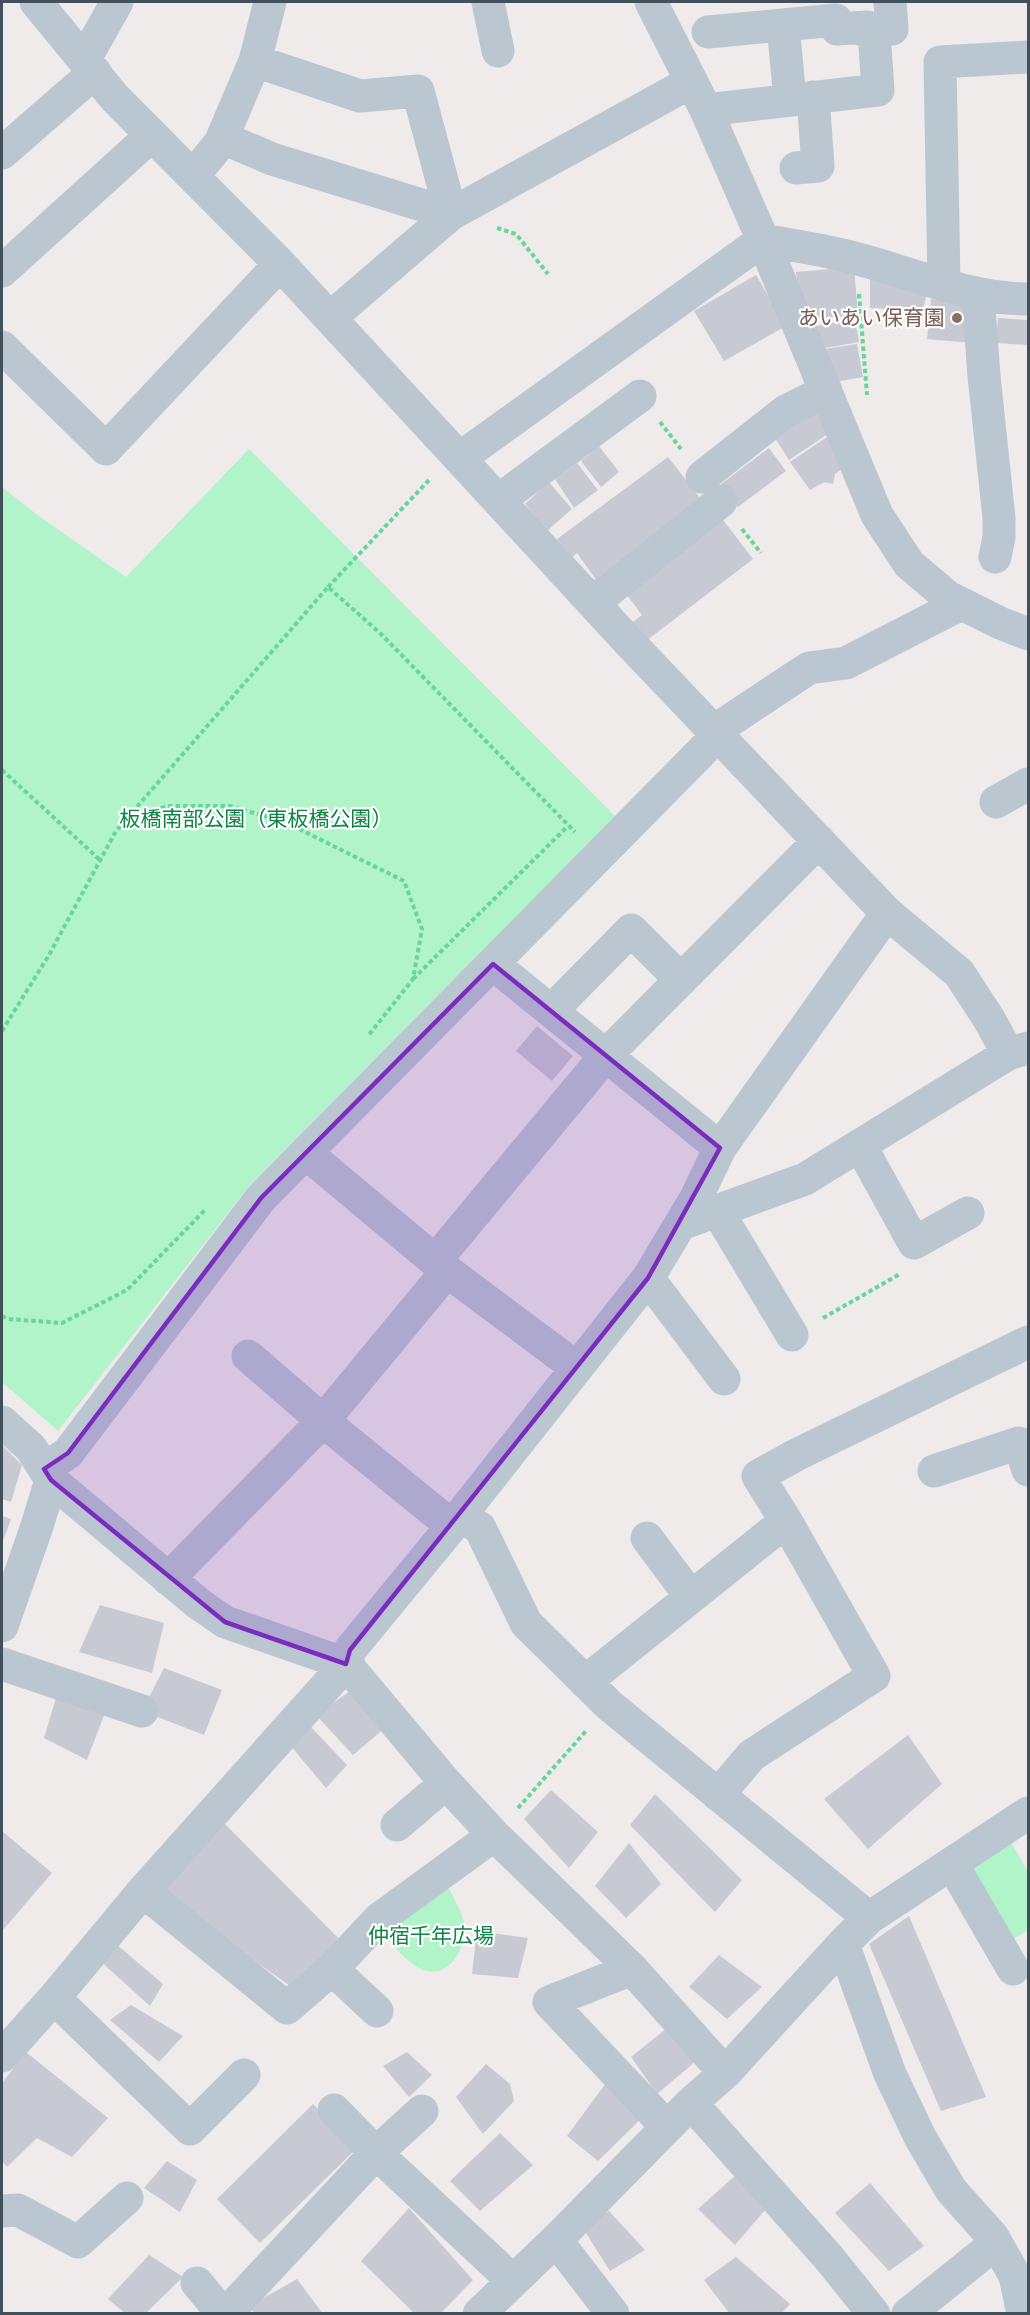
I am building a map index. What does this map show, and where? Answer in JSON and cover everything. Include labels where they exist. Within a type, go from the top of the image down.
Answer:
[{"type":"street","points":[[36,2],[116,98],[280,264],[716,733],[887,913],[958,973],[989,1019],[1018,1051],[805,1179],[681,1224]]},
{"type":"street","points":[[2,153],[90,66],[117,2]]},
{"type":"street","points":[[193,176],[223,138],[255,61],[270,2]]},
{"type":"street","points":[[488,2],[498,51]]},
{"type":"street","points":[[651,2],[706,110],[763,240],[877,515],[909,564],[948,597],[1000,623],[1029,633]]},
{"type":"street","points":[[708,32],[769,17],[836,20],[837,29],[867,27],[867,32],[892,29],[890,2]]},
{"type":"street","points":[[769,17],[802,99],[818,166],[796,168]]},
{"type":"street","points":[[706,110],[878,90],[875,47]]},
{"type":"street","points":[[944,284],[940,62],[1029,57]]},
{"type":"street","points":[[255,61],[360,96],[418,91],[451,214]]},
{"type":"street","points":[[330,318],[451,214],[691,82]]},
{"type":"street","points":[[2,271],[152,135]]},
{"type":"street","points":[[223,138],[272,159],[451,214]]},
{"type":"street","points":[[460,458],[763,240],[856,258],[978,294],[1004,299],[1029,299]]},
{"type":"street","points":[[2,347],[106,449],[280,264]]},
{"type":"street","points":[[978,294],[984,376],[1014,519],[999,537],[995,557]]},
{"type":"street","points":[[593,603],[711,489],[786,411],[826,391]]},
{"type":"street","points":[[499,500],[640,396]]},
{"type":"street","points":[[2,1626],[37,1526],[47,1475],[68,1453],[261,1198],[602,854],[716,733],[809,668],[846,663],[961,604]]},
{"type":"street","points":[[996,802],[1029,783]]},
{"type":"street","points":[[168,1578],[323,1421],[606,1054],[819,841]]},
{"type":"street","points":[[2,2056],[143,1892],[346,1664],[350,1650],[456,1521],[648,1278],[681,1224],[720,1148],[887,913]]},
{"type":"street","points":[[551,1011],[631,930],[681,980]]},
{"type":"street","points":[[493,964],[720,1148]]},
{"type":"street","points":[[860,1145],[914,1243],[968,1213]]},
{"type":"street","points":[[306,1153],[441,1266],[577,1368]]},
{"type":"street","points":[[717,1210],[792,1335]]},
{"type":"street","points":[[648,1278],[724,1379]]},
{"type":"street","points":[[718,1795],[752,1755],[874,1676],[758,1476],[796,1455],[1029,1342]]},
{"type":"street","points":[[248,1356],[323,1421],[456,1521],[480,1527],[526,1623],[609,1705],[869,1918]]},
{"type":"street","points":[[2,1422],[31,1448],[47,1475],[199,1604],[225,1622],[346,1664],[446,1783],[494,1835],[632,1969],[724,2073]]},
{"type":"street","points":[[934,1471],[1019,1443],[1029,1470]]},
{"type":"street","points":[[585,1682],[786,1521]]},
{"type":"street","points":[[647,1538],[691,1597]]},
{"type":"street","points":[[2,1664],[142,1711]]},
{"type":"street","points":[[397,1825],[446,1783]]},
{"type":"street","points":[[479,2313],[724,2073],[869,1918],[1029,1813]]},
{"type":"street","points":[[143,1892],[287,2008],[332,1969],[379,1919],[494,1835]]},
{"type":"street","points":[[952,1864],[1013,1969]]},
{"type":"street","points":[[843,1944],[890,2074],[920,2137],[951,2190],[996,2243],[1015,2276],[1023,2313]]},
{"type":"street","points":[[332,1969],[377,2011]]},
{"type":"street","points":[[632,1969],[549,2002],[667,2127]]},
{"type":"street","points":[[54,1998],[190,2129],[244,2075]]},
{"type":"street","points":[[691,2103],[829,2258],[874,2313]]},
{"type":"street","points":[[334,2110],[376,2153],[512,2280]]},
{"type":"street","points":[[197,2283],[224,2313],[376,2153],[422,2111]]},
{"type":"street","points":[[2,2211],[18,2210],[78,2242],[127,2198]]},
{"type":"street","points":[[556,2240],[608,2312]]},
{"type":"street","points":[[908,2313],[996,2243]]},
{"type":"path","points":[[451,214],[516,234],[548,274]]},
{"type":"path","points":[[856,258],[867,398]]},
{"type":"path","points":[[2,1031],[49,956],[116,831],[125,819],[328,587],[432,476]]},
{"type":"path","points":[[328,587],[381,633],[568,826],[602,854]]},
{"type":"path","points":[[2,770],[100,860]]},
{"type":"path","points":[[125,819],[168,806],[230,806],[285,822],[404,881],[422,929],[413,979]]},
{"type":"path","points":[[364,1041],[413,979],[568,826]]},
{"type":"path","points":[[2,1316],[8,1319],[62,1323],[127,1290],[213,1202]]},
{"type":"path","points":[[792,1335],[910,1268],[914,1243]]},
{"type":"path","points":[[494,1835],[609,1705]]},
{"type":"highlighted area","points":[[493,964],[720,1148],[648,1278],[350,1650],[346,1664],[225,1622],[51,1480],[44,1469],[68,1453],[261,1198]]},
{"type":"green space","name":"板橋南部公園（東板橋公園）","points":[[249,449],[615,816],[250,1185],[58,1431],[2,1382],[2,487],[36,514],[126,577]]},
{"type":"green space","points":[[1010,1840],[1028,1872],[1028,1930],[1005,1945],[965,1874]]},
{"type":"green space","name":"仲宿千年広場","points":[[445,1881],[463,1919],[463,1939],[456,1958],[441,1970],[431,1972],[411,1963],[383,1934]]},
{"type":"building","points":[[854,267],[858,315],[809,319],[800,306],[796,272]]},
{"type":"building","points":[[870,270],[928,288],[923,311],[870,308]]},
{"type":"building","points":[[756,275],[786,326],[724,361],[694,311]]},
{"type":"building","points":[[931,299],[976,303],[972,343],[927,339]]},
{"type":"building","points":[[998,318],[1028,320],[1028,345],[996,343]]},
{"type":"building","points":[[855,319],[859,342],[820,349],[816,326]]},
{"type":"building","points":[[857,344],[863,377],[835,382],[825,349]]},
{"type":"building","points":[[820,408],[834,430],[789,460],[775,438]]},
{"type":"building","points":[[830,435],[850,463],[835,474],[833,484],[824,482],[810,490],[790,462]]},
{"type":"building","points":[[599,446],[619,472],[601,487],[581,461]]},
{"type":"building","points":[[769,448],[786,471],[738,507],[721,484]]},
{"type":"building","points":[[668,457],[700,498],[597,581],[577,553],[572,558],[557,539]]},
{"type":"building","points":[[577,463],[598,490],[574,508],[555,479]]},
{"type":"building","points":[[549,482],[572,509],[547,531],[525,504]]},
{"type":"building","points":[[717,512],[753,559],[646,641],[632,623],[642,615],[620,586]]},
{"type":"building","points":[[537,1026],[573,1056],[552,1081],[516,1051]]},
{"type":"building","points":[[2,1445],[22,1465],[11,1502],[2,1499]]},
{"type":"building","points":[[2,1516],[11,1519],[2,1544]]},
{"type":"building","points":[[100,1605],[164,1623],[152,1673],[79,1652]]},
{"type":"building","points":[[164,1668],[222,1690],[204,1735],[142,1711]]},
{"type":"building","points":[[353,1689],[386,1727],[353,1755],[316,1715]]},
{"type":"building","points":[[58,1691],[106,1710],[87,1760],[44,1738]]},
{"type":"building","points":[[311,1727],[347,1765],[326,1788],[289,1744]]},
{"type":"building","points":[[908,1735],[942,1784],[868,1849],[824,1799]]},
{"type":"building","points":[[551,1790],[598,1832],[569,1868],[524,1819]]},
{"type":"building","points":[[655,1794],[742,1880],[715,1912],[630,1825]]},
{"type":"building","points":[[222,1821],[346,1946],[293,1988],[157,1891]]},
{"type":"building","points":[[2,1831],[52,1873],[2,1931]]},
{"type":"building","points":[[629,1843],[661,1884],[626,1918],[595,1886]]},
{"type":"building","points":[[909,1916],[986,2097],[941,2111],[869,1944]]},
{"type":"building","points":[[477,1931],[528,1938],[518,1978],[472,1974]]},
{"type":"building","points":[[115,1943],[163,1984],[150,2006],[99,1960]]},
{"type":"building","points":[[719,1955],[762,1987],[727,2019],[689,1987]]},
{"type":"building","points":[[131,2005],[183,2036],[159,2062],[110,2020]]},
{"type":"building","points":[[667,2028],[695,2062],[657,2094],[631,2057]]},
{"type":"building","points":[[26,2052],[108,2118],[72,2157],[37,2138],[7,2167],[2,2161],[2,2083]]},
{"type":"building","points":[[407,2052],[432,2075],[409,2097],[383,2066]]},
{"type":"building","points":[[486,2064],[510,2084],[514,2101],[483,2134],[456,2097]]},
{"type":"building","points":[[609,2079],[642,2118],[598,2161],[567,2136]]},
{"type":"building","points":[[313,2104],[356,2149],[260,2243],[217,2199]]},
{"type":"building","points":[[500,2133],[533,2165],[480,2211],[450,2181]]},
{"type":"building","points":[[167,2161],[197,2180],[180,2212],[144,2188]]},
{"type":"building","points":[[738,2173],[771,2203],[735,2245],[698,2209]]},
{"type":"building","points":[[870,2183],[924,2246],[889,2271],[835,2213]]},
{"type":"building","points":[[409,2208],[473,2280],[440,2314],[415,2314],[361,2261]]},
{"type":"building","points":[[609,2211],[645,2250],[610,2271],[582,2227]]},
{"type":"building","points":[[149,2255],[183,2277],[145,2314],[126,2314],[108,2299]]},
{"type":"building","points":[[736,2257],[790,2304],[781,2314],[730,2314],[704,2280]]},
{"type":"building","points":[[297,2279],[323,2314],[256,2314],[248,2307]]},
{"type":"place","name":"あいあい保育園","points":[[957,318]]}]
